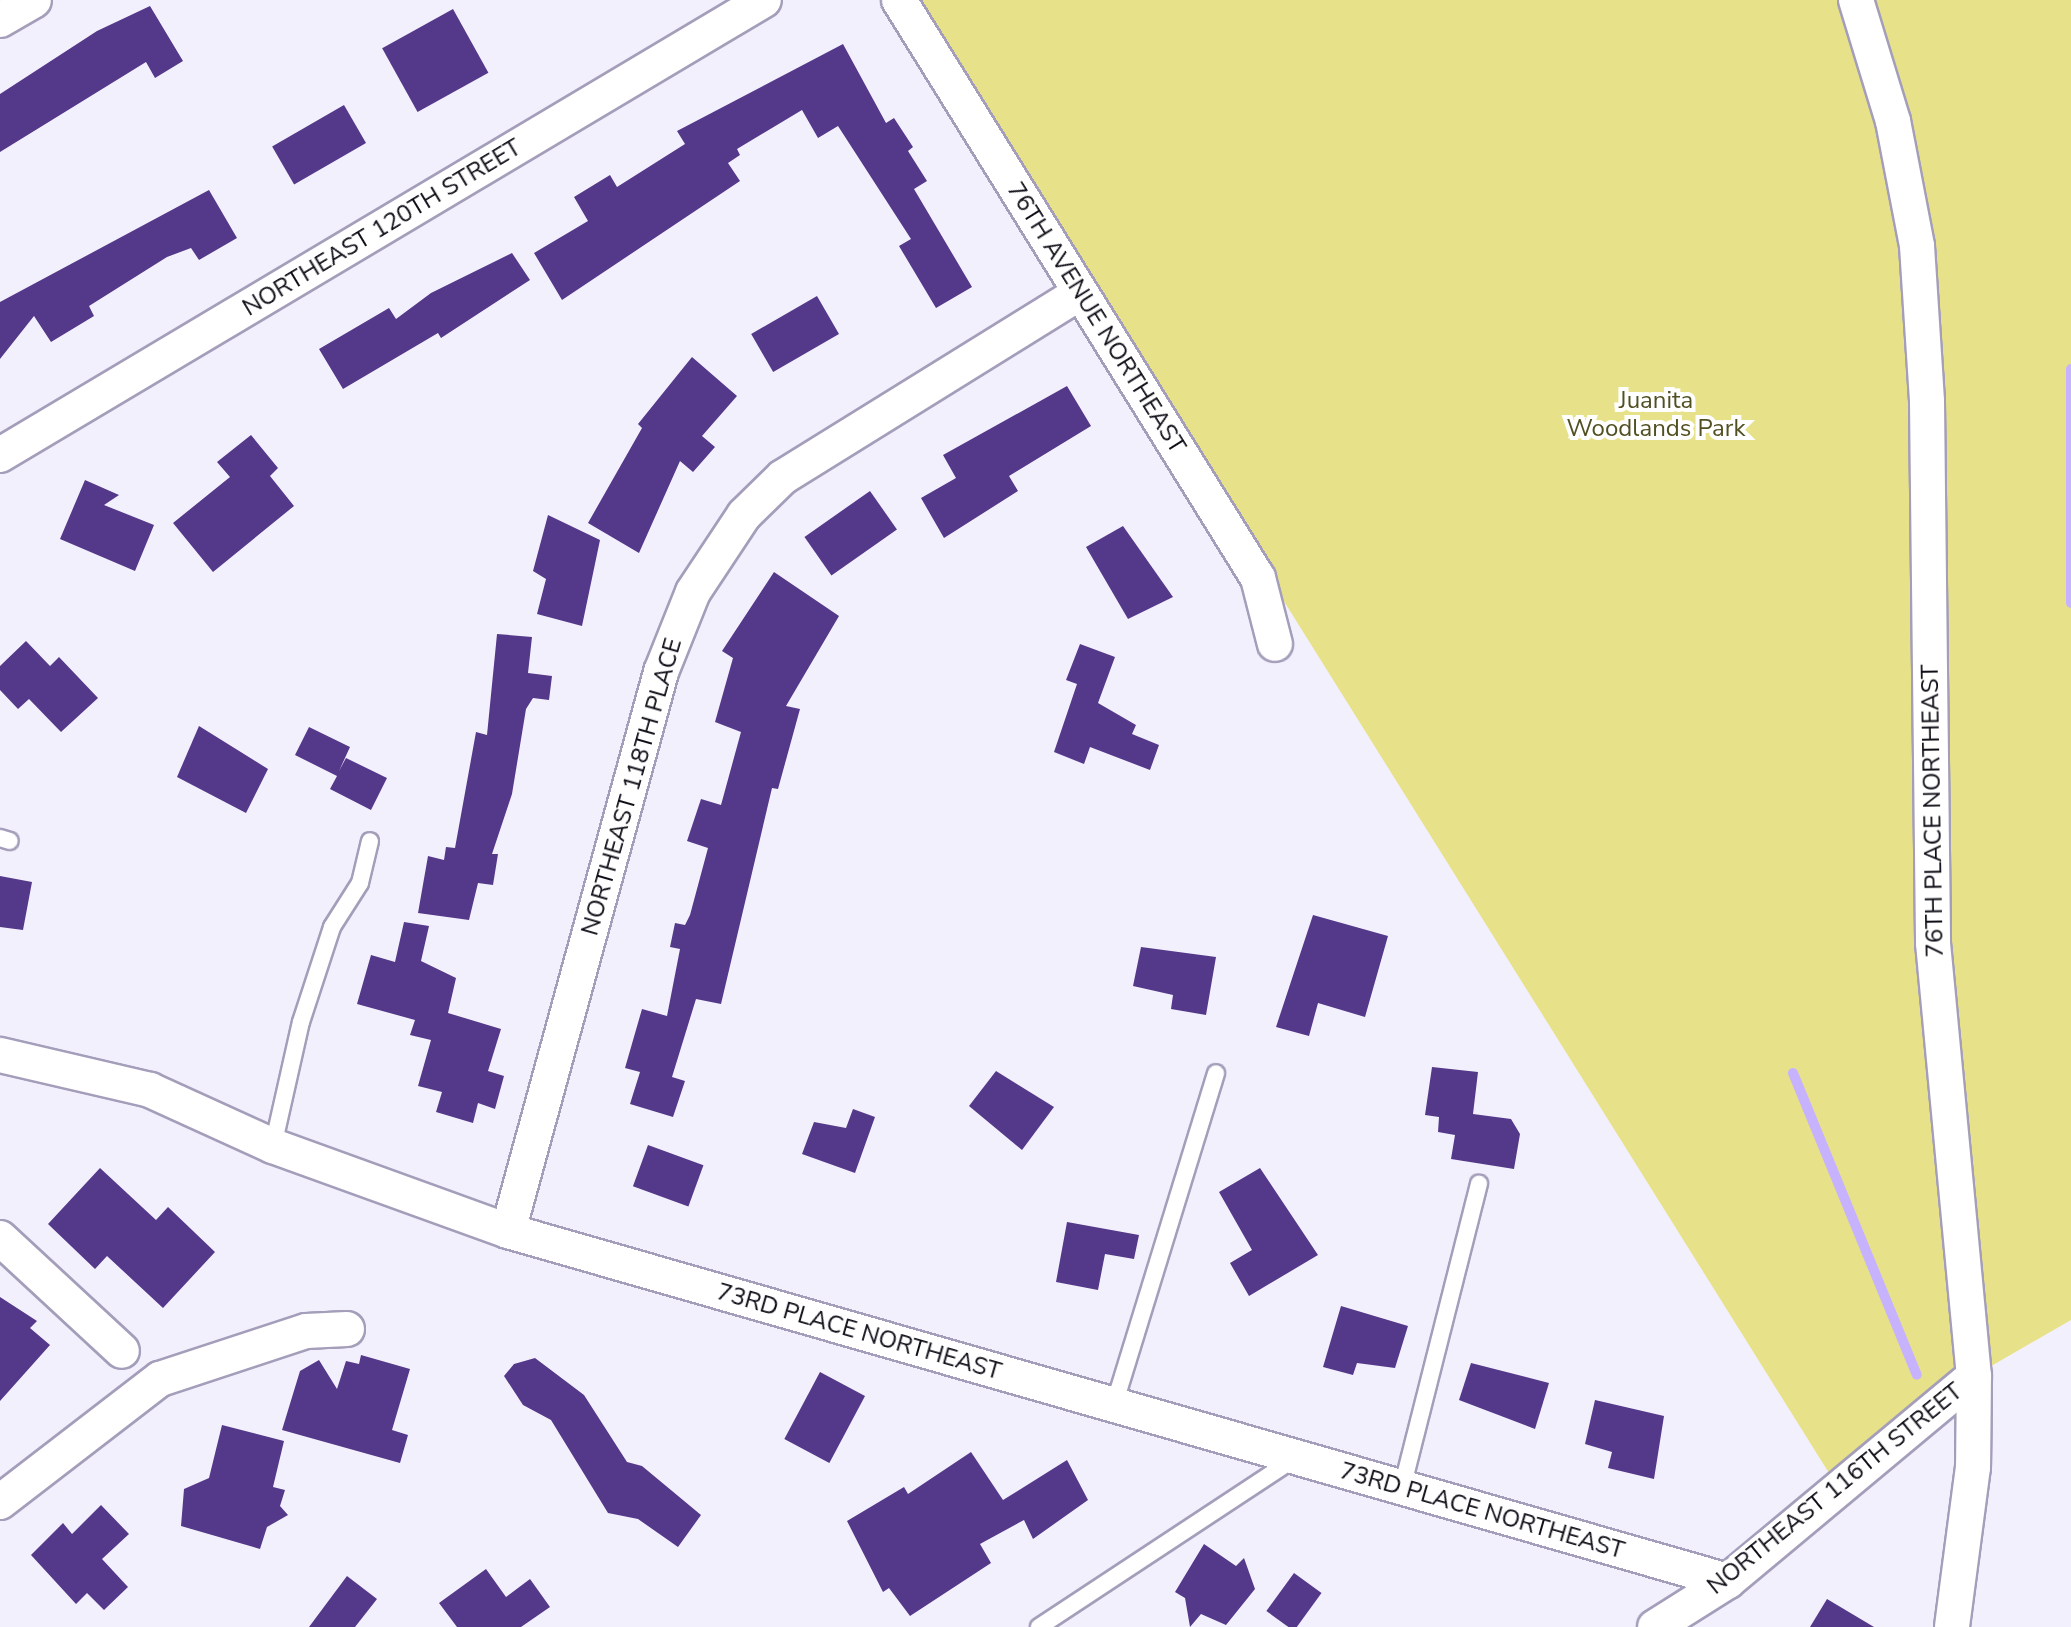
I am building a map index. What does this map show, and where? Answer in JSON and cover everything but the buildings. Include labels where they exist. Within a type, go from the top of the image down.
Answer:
[{"type":"street","points":[[0,20],[34,0]]},
{"type":"street","name":"NORTHEAST 120TH STREET","points":[[0,455],[764,0]]},
{"type":"street","name":"76TH AVENUE NORTHEAST","points":[[899,0],[1258,578],[1275,644]]},
{"type":"street","name":"76TH PLACE NORTHEAST","points":[[1856,0],[1893,121],[1917,246],[1927,402],[1933,943],[1974,1376],[1973,1467],[1952,1627]]},
{"type":"street","name":"NORTHEAST 118TH PLACE","points":[[508,1231],[661,672],[700,580],[744,515],[783,477],[1080,293]]},
{"type":"street","name":"73RD PLACE NORTHEAST","points":[[0,1055],[150,1090],[273,1146],[508,1231],[1728,1581]]},
{"type":"street","points":[[0,1238],[122,1351]]},
{"type":"street","points":[[0,1502],[160,1379],[306,1331],[347,1329]]},
{"type":"street","name":"NORTHEAST 116TH STREET","points":[[1655,1627],[1728,1581],[1974,1376]]},
{"type":"lane","points":[[273,1146],[301,1022],[332,927],[360,883],[370,841]]},
{"type":"lane","points":[[1114,1405],[1216,1073]]},
{"type":"lane","points":[[1402,1488],[1479,1184]]},
{"type":"lane","points":[[1039,1627],[1296,1458]]},
{"type":"green space","name":"Juanita Woodlands Park","points":[[908,0],[2071,0],[2071,1320],[1974,1376],[1839,1489]]},
{"type":"waterway","points":[[2071,369],[2071,603]]},
{"type":"waterway","points":[[1793,1073],[1917,1375]]}]
